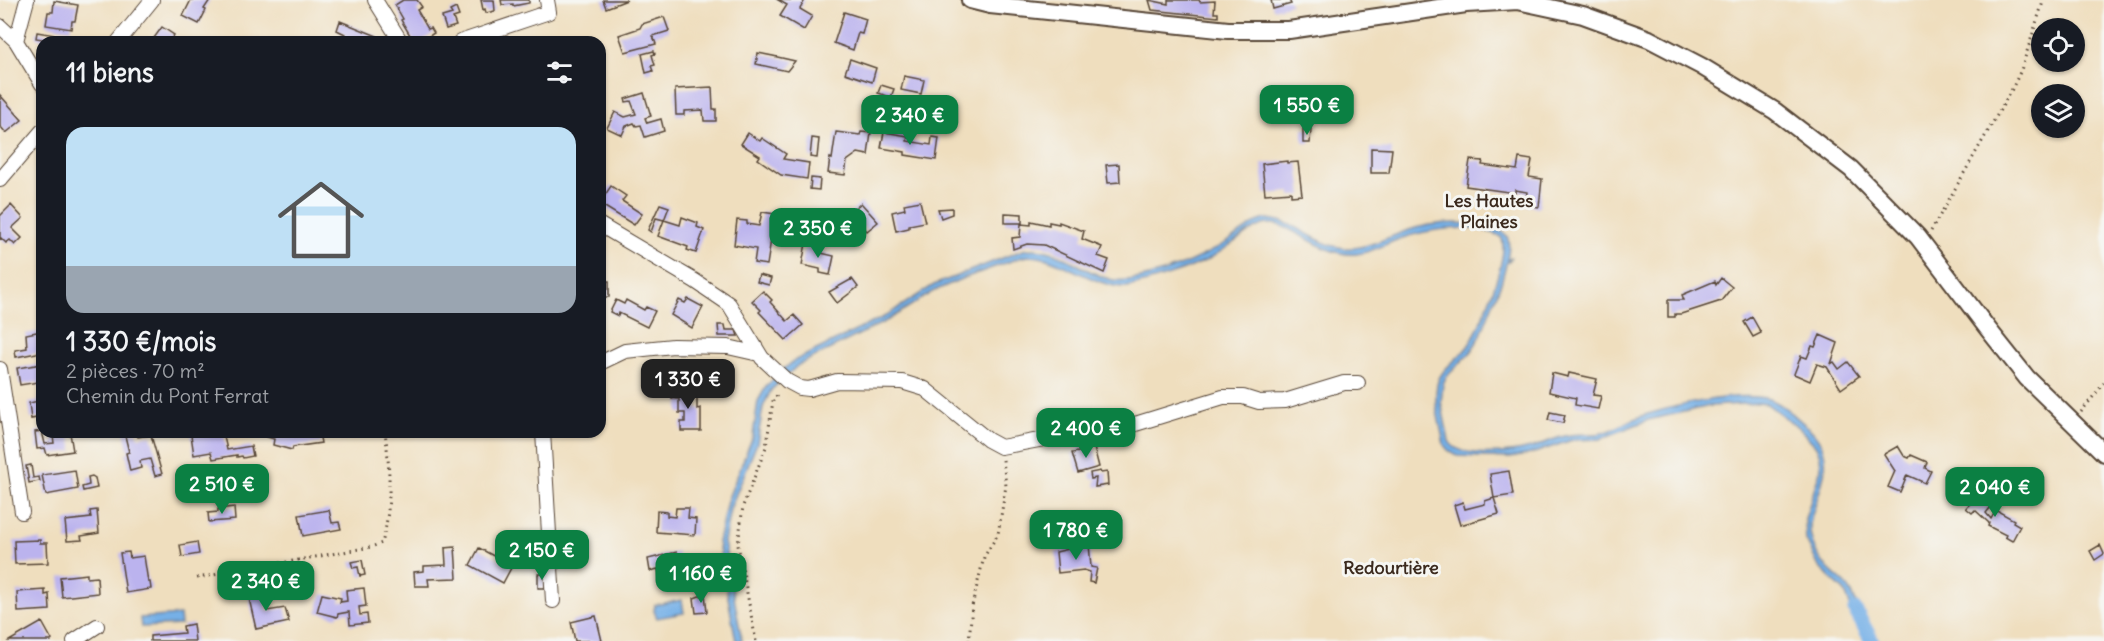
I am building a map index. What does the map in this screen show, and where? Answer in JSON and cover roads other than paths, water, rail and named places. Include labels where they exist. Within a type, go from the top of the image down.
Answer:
[{"type":"street","points":[[16,41],[27,0]]},
{"type":"street","points":[[123,36],[152,0]]},
{"type":"street","points":[[375,0],[397,36]]},
{"type":"street","points":[[478,36],[549,12],[547,0]]},
{"type":"street","points":[[970,0],[990,5],[1228,30],[1289,30],[1466,4],[1518,1],[1583,15],[1649,39],[1701,66],[1775,111],[1851,169],[1922,242],[2027,378],[2104,453]]},
{"type":"street","points":[[0,26],[16,41],[36,74]]},
{"type":"street","points":[[0,180],[36,138]]},
{"type":"street","points":[[606,229],[695,281],[729,304],[759,354],[776,372],[800,388],[809,389],[837,381],[902,382],[925,389],[988,440],[1001,447],[1132,425],[1223,397],[1244,398],[1258,402],[1285,401],[1344,383],[1358,383]]},
{"type":"street","points":[[606,360],[625,351],[673,346],[728,347],[759,354]]},
{"type":"street","points":[[0,369],[22,512]]},
{"type":"street","points":[[543,438],[553,601]]},
{"type":"street","points":[[74,641],[97,626]]},
{"type":"water","points":[[1266,219],[1276,220],[1324,242],[1344,248],[1368,245],[1415,228],[1444,224],[1484,226],[1506,235],[1509,245],[1507,260],[1512,257],[1506,264],[1480,337],[1470,353],[1446,377],[1443,384],[1441,402],[1449,441],[1454,447],[1463,451],[1487,454],[1523,450],[1574,434],[1602,433],[1648,414],[1690,403],[1722,398],[1765,398],[1783,406],[1810,429],[1823,448],[1824,477],[1810,520],[1811,537],[1821,560],[1850,590],[1871,640],[1861,633],[1845,592],[1819,567],[1806,540],[1805,519],[1821,468],[1816,446],[1799,428],[1767,404],[1710,406],[1648,420],[1600,439],[1572,440],[1531,454],[1510,458],[1457,456],[1444,445],[1437,408],[1437,385],[1446,369],[1469,345],[1480,324],[1493,291],[1502,258],[1501,237],[1478,229],[1437,230],[1399,239],[1373,250],[1356,254],[1330,250],[1286,228],[1267,224],[1254,229],[1194,266],[1126,287],[1098,281],[1045,258],[1022,257],[932,292],[888,320],[798,365],[771,390],[763,407],[757,443],[730,509],[724,542],[742,641],[736,641],[718,542],[727,501],[753,436],[758,401],[766,387],[782,370],[796,360],[884,317],[934,285],[1023,250],[1046,250],[1109,279],[1130,280],[1169,270],[1193,260]]},
{"type":"water","points":[[682,600],[684,613],[657,618],[654,611],[655,605]]},
{"type":"water","points":[[180,615],[181,625],[141,627],[140,618]]},
{"type":"waterway","points":[[1855,610],[1872,641]]},
{"type":"district","name":"Les Hautes Plaines","points":[[1489,210]]},
{"type":"district","name":"Redourtière","points":[[1391,567]]}]
